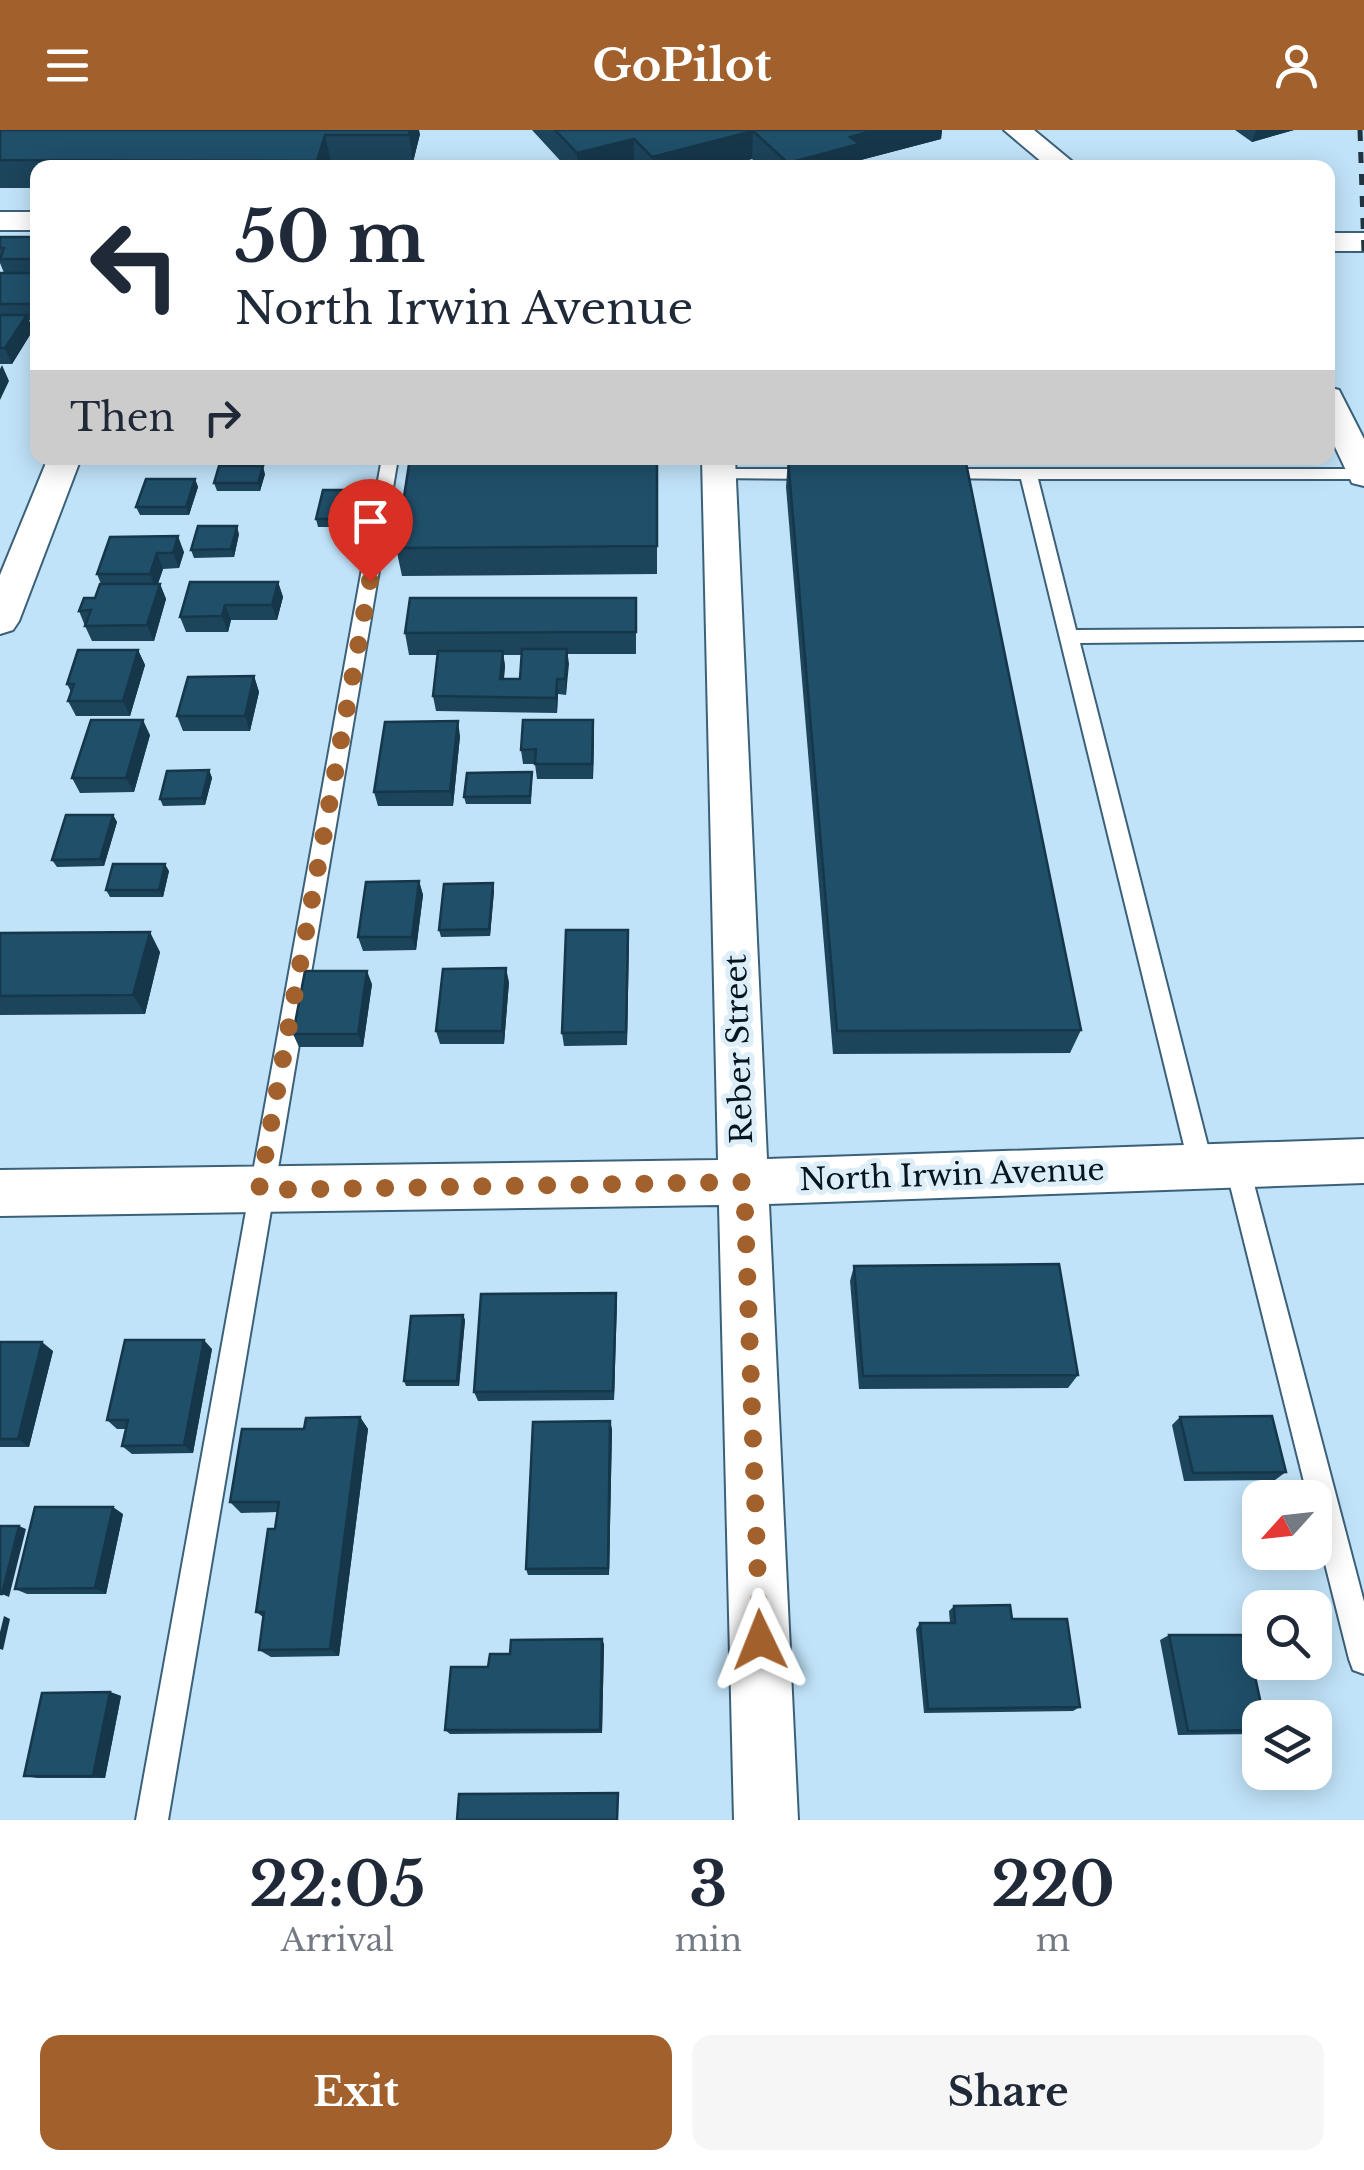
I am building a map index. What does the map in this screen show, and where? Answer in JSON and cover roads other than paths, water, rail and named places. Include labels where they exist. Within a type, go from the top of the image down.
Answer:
[{"type":"street","points":[[1016,130],[1056,160]]},
{"type":"street","points":[[0,221],[30,221]]},
{"type":"street","points":[[1335,242],[1364,242]]},
{"type":"street","points":[[1335,412],[1364,474]]},
{"type":"street","points":[[0,621],[61,465]]},
{"type":"street","name":"Reber Street","points":[[718,466],[766,1820]]},
{"type":"street","name":"North Irwin Avenue","points":[[0,1193],[744,1182],[1364,1161]]},
{"type":"lane","points":[[152,1820],[259,1190],[389,465]]},
{"type":"lane","points":[[718,466],[834,474]]},
{"type":"lane","points":[[912,474],[1364,474]]},
{"type":"lane","points":[[1028,474],[1069,637],[1364,1659]]},
{"type":"lane","points":[[1069,637],[1364,634]]},
{"type":"railway","points":[[1360,130],[1364,252]]}]
